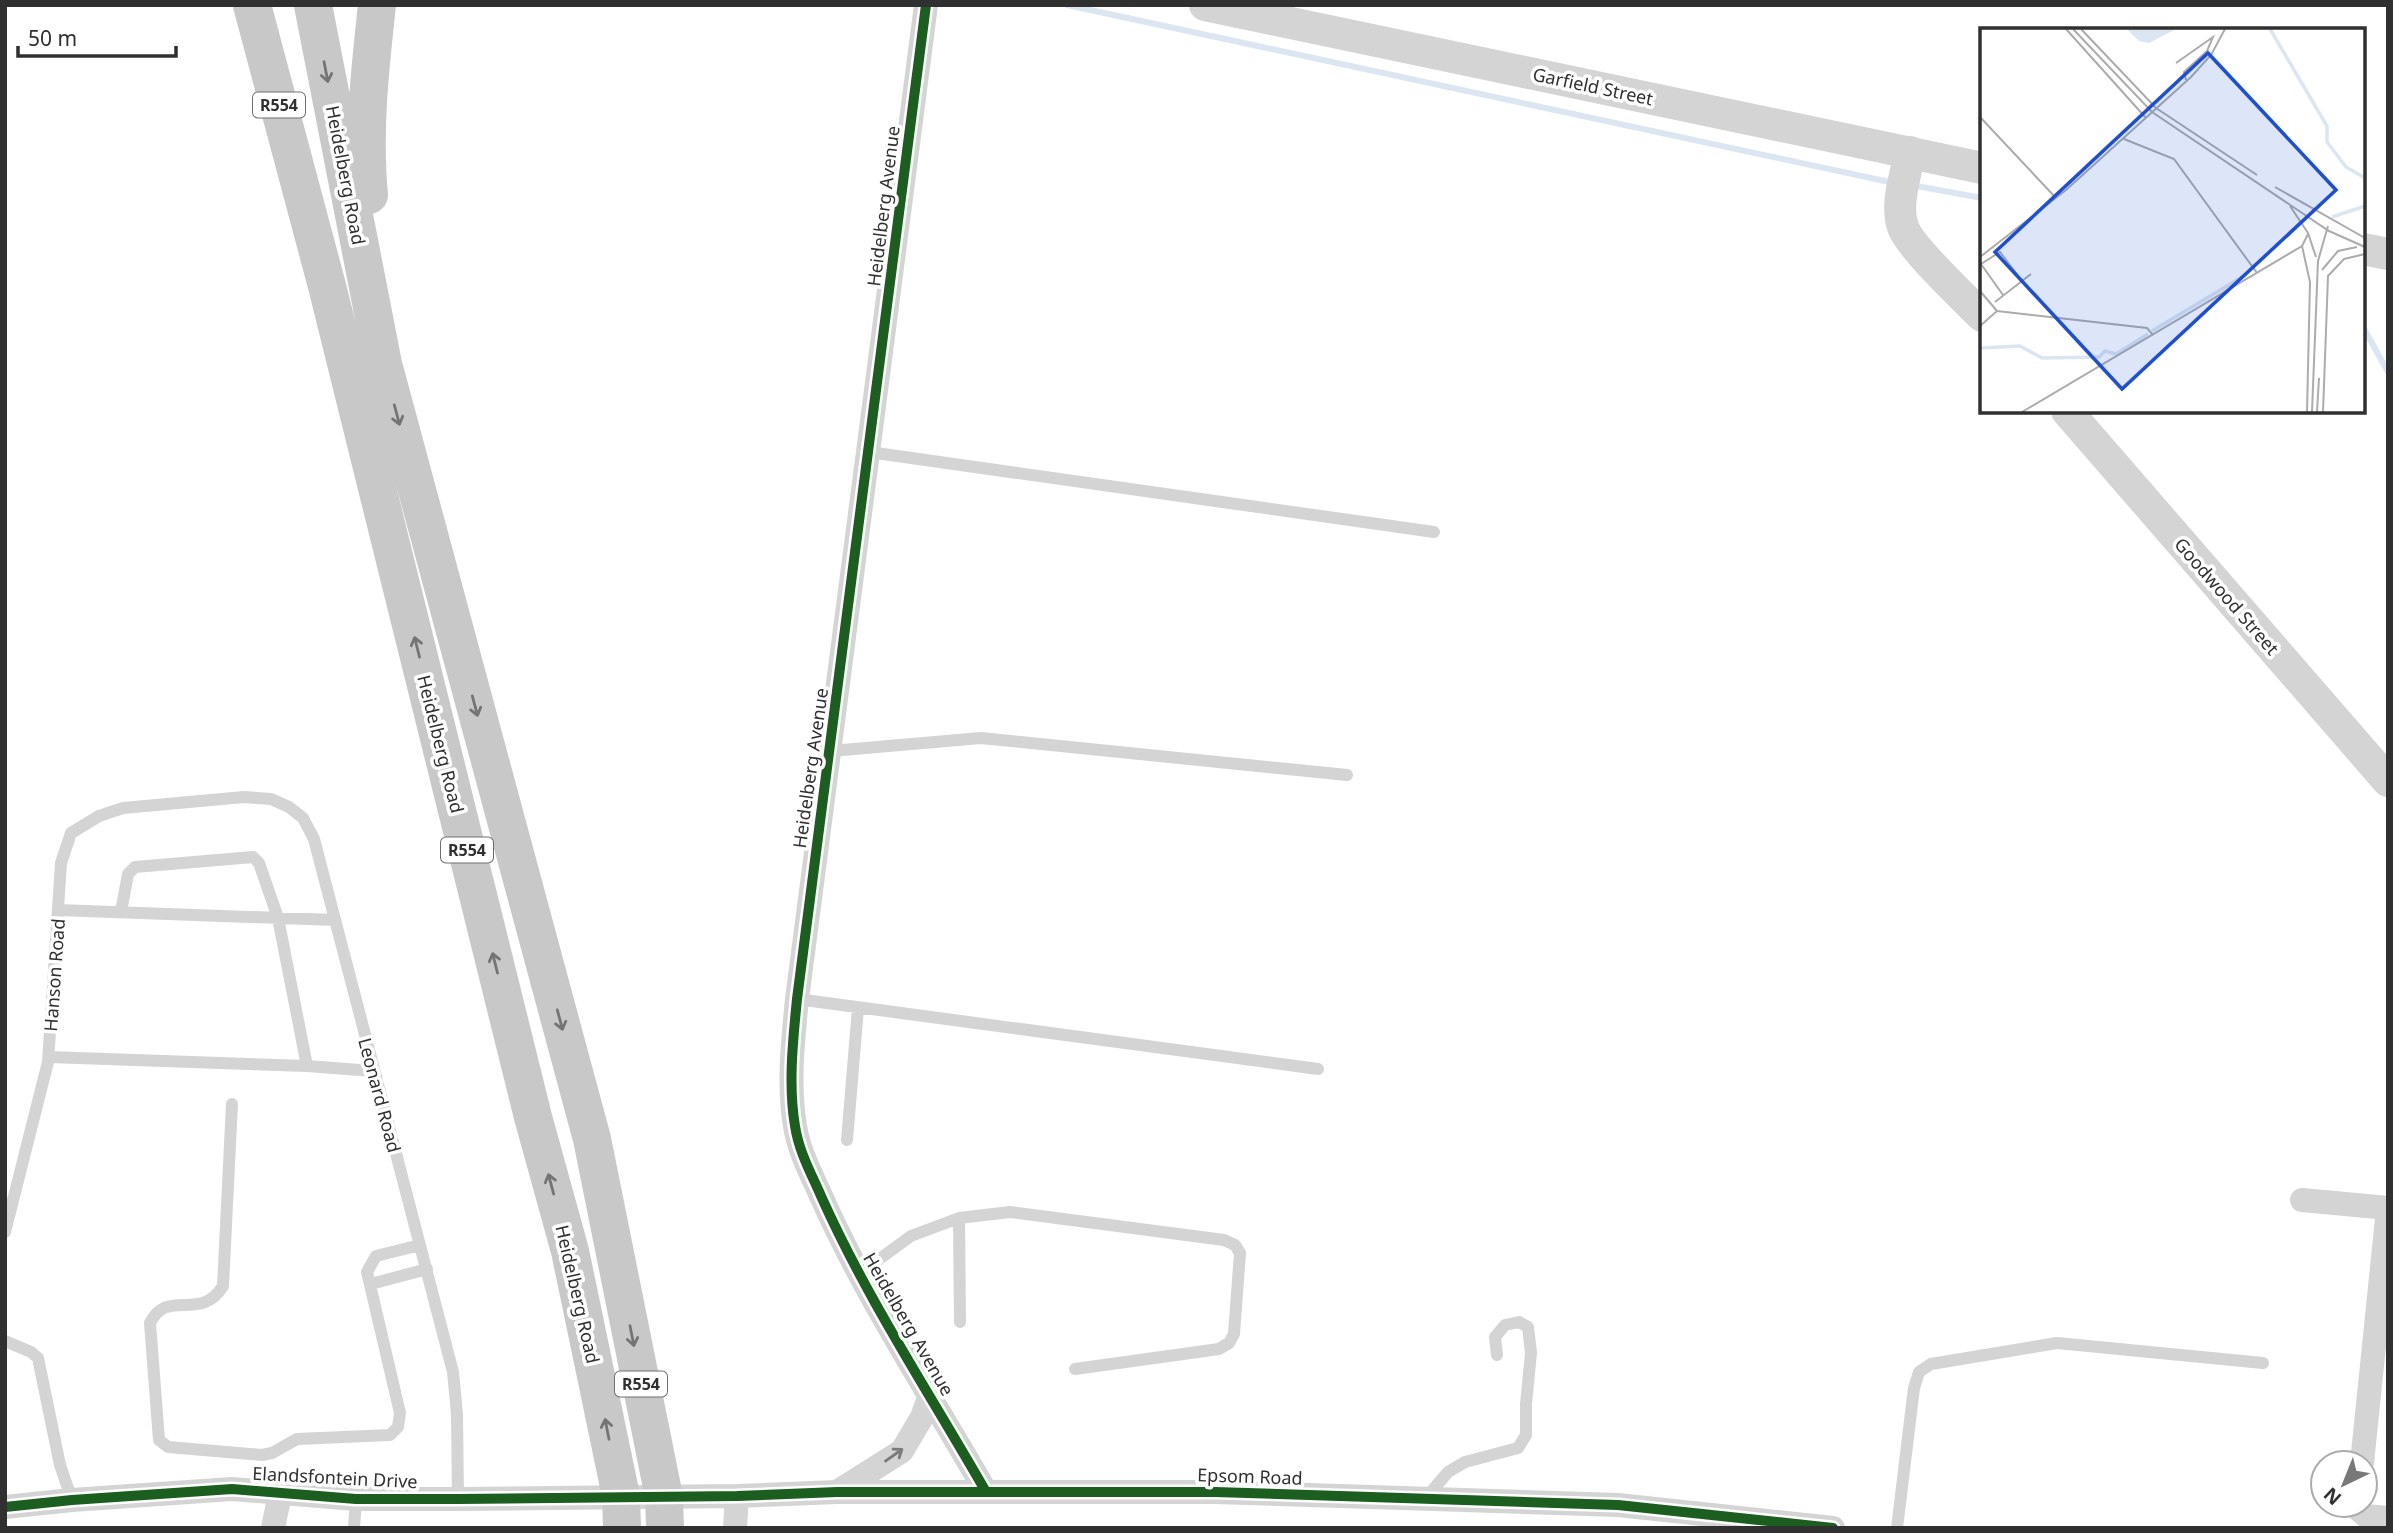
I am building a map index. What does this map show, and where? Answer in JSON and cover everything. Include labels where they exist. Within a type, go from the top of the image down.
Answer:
[{"type":"main road","name":"Heidelberg Road","points":[[252,5],[327,286],[533,1117],[570,1251],[621,1512]]},
{"type":"main road","name":"Heidelberg Road","points":[[313,5],[383,364],[592,1139],[665,1513]]},
{"type":"main road","points":[[377,5],[369,75],[366,171],[383,364]]},
{"type":"street","name":"Heidelberg Avenue","points":[[926,5],[797,999],[793,1042],[795,1126],[806,1164],[838,1236],[986,1492]]},
{"type":"street","name":"Garfield Street","points":[[1205,5],[1980,167]]},
{"type":"street","points":[[1910,152],[1901,207],[1903,229],[1980,314]]},
{"type":"street","points":[[2365,249],[2388,254]]},
{"type":"street","name":"Goodwood Street","points":[[2069,413],[2388,781]]},
{"type":"street","points":[[2302,1200],[2388,1209],[2363,1449]]},
{"type":"street","name":"Heidelberg Avenue","points":[[837,1492],[902,1451],[922,1417],[930,1395]]},
{"type":"street","name":"Elandsfontein Drive","points":[[5,1507],[232,1489],[356,1499],[458,1499],[665,1513]]},
{"type":"street","name":"Epsom Road","points":[[665,1513],[737,1496],[837,1492],[1215,1492],[1618,1505],[1726,1523],[1833,1528]]},
{"type":"street","points":[[273,1528],[280,1494]]},
{"type":"street","points":[[735,1528],[737,1496]]},
{"type":"lane","points":[[869,452],[1434,532]]},
{"type":"lane","points":[[831,751],[981,738],[1347,775]]},
{"type":"lane","name":"Leonard Road","points":[[183,802],[244,797],[271,799],[289,807],[303,818],[314,839],[453,1372],[457,1414],[458,1499]]},
{"type":"lane","name":"Hanson Road","points":[[5,1231],[48,1057],[61,863],[71,833],[99,816],[123,808],[183,802]]},
{"type":"lane","points":[[121,912],[128,874],[135,867],[253,857],[259,863],[278,918],[307,1066]]},
{"type":"lane","points":[[58,910],[335,920]]},
{"type":"lane","points":[[797,999],[1318,1069]]},
{"type":"lane","points":[[848,1140],[858,1009]]},
{"type":"lane","points":[[48,1057],[307,1066],[373,1071]]},
{"type":"lane","points":[[232,1104],[223,1286],[215,1298],[207,1303],[166,1307],[156,1312],[150,1323],[159,1440],[168,1447],[262,1455],[272,1453],[297,1438],[390,1435],[398,1427],[400,1413],[368,1272],[376,1256],[420,1245]]},
{"type":"lane","points":[[862,1280],[877,1260],[911,1236],[959,1218],[1010,1212],[1224,1240],[1235,1245],[1240,1253],[1234,1334],[1229,1343],[1219,1349],[1075,1369]]},
{"type":"lane","points":[[959,1218],[960,1322]]},
{"type":"lane","points":[[371,1284],[427,1269]]},
{"type":"lane","points":[[1425,1499],[1448,1472],[1465,1462],[1518,1448],[1525,1435],[1531,1353],[1528,1327],[1518,1322],[1505,1325],[1495,1336],[1497,1355]]},
{"type":"lane","points":[[5,1340],[38,1358],[60,1465],[72,1500]]},
{"type":"lane","points":[[1897,1528],[1914,1388],[1919,1372],[1931,1364],[2057,1343],[2263,1363]]},
{"type":"lane","points":[[354,1528],[356,1499]]},
{"type":"waterway","points":[[1067,5],[1894,183]]},
{"type":"waterway","points":[[1911,185],[1980,198]]},
{"type":"waterway","points":[[2365,331],[2388,372]]},
{"type":"cycle path","points":[[926,5],[797,999],[792,1095],[799,1145],[839,1234],[879,1309],[986,1492]]},
{"type":"cycle path","points":[[5,1507],[232,1489],[356,1499],[737,1496],[837,1492],[1215,1492],[1618,1505],[1833,1528]]}]
